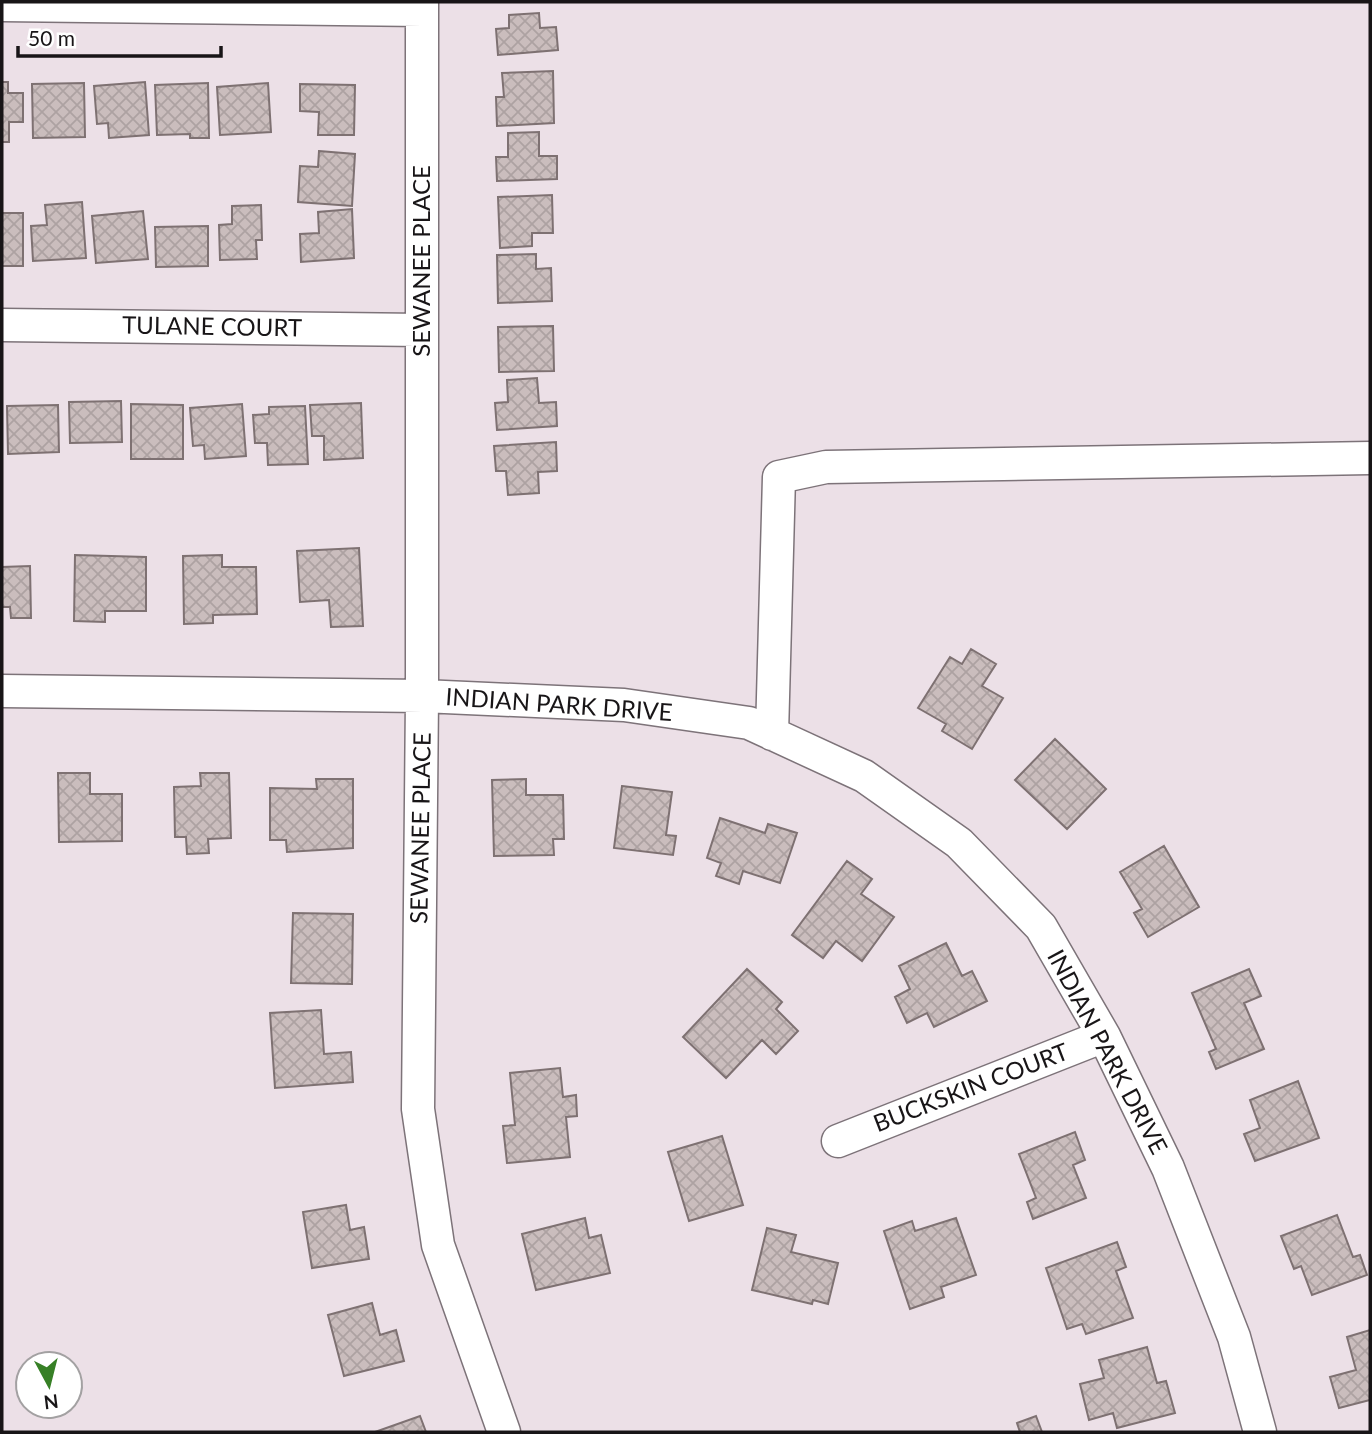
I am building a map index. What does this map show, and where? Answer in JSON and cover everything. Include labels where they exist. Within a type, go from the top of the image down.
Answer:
[{"type":"street","points":[[2,5],[422,6]]},
{"type":"street","name":"SEWANEE PLACE","points":[[422,6],[422,697],[418,1110],[438,1245],[504,1432]]},
{"type":"street","name":"TULANE COURT","points":[[2,325],[422,330]]},
{"type":"street","points":[[772,734],[779,477],[826,467],[1370,457]]},
{"type":"street","name":"INDIAN PARK DRIVE","points":[[2,691],[422,697],[624,705],[749,723],[864,776],[960,843],[1041,927],[1104,1036],[1168,1168],[1229,1324],[1260,1432]]},
{"type":"street","name":"BUCKSKIN COURT","points":[[838,1141],[1104,1036]]},
{"type":"building","points":[[539,13],[540,28],[556,27],[558,50],[498,55],[496,29],[509,28],[509,15]]},
{"type":"building","points":[[553,71],[554,123],[497,126],[496,97],[504,97],[502,73]]},
{"type":"building","points":[[2,82],[8,82],[8,93],[23,93],[23,122],[9,122],[9,142],[2,142]]},
{"type":"building","points":[[145,82],[149,135],[109,138],[108,123],[97,124],[94,86]]},
{"type":"building","points":[[84,83],[85,137],[33,138],[32,84]]},
{"type":"building","points":[[208,83],[209,138],[190,138],[190,134],[157,135],[155,85]]},
{"type":"building","points":[[268,83],[271,132],[220,135],[217,87]]},
{"type":"building","points":[[300,84],[355,85],[354,135],[318,135],[319,112],[300,111]]},
{"type":"building","points":[[539,132],[539,156],[557,156],[557,179],[497,181],[496,157],[508,157],[508,133]]},
{"type":"building","points":[[319,151],[355,154],[352,206],[298,202],[300,166],[318,167]]},
{"type":"building","points":[[552,195],[553,233],[532,233],[532,246],[500,248],[498,197]]},
{"type":"building","points":[[82,202],[86,258],[33,261],[31,226],[47,225],[45,205]]},
{"type":"building","points":[[261,205],[262,240],[256,240],[257,259],[220,260],[219,225],[232,224],[232,206]]},
{"type":"building","points":[[352,209],[354,258],[301,262],[300,234],[319,233],[318,212]]},
{"type":"building","points":[[143,211],[148,259],[96,263],[92,216]]},
{"type":"building","points":[[2,213],[23,213],[23,266],[2,266]]},
{"type":"building","points":[[208,226],[208,266],[156,267],[155,227]]},
{"type":"building","points":[[536,254],[536,269],[551,268],[552,301],[498,303],[497,255]]},
{"type":"building","points":[[553,326],[554,371],[499,372],[498,327]]},
{"type":"building","points":[[537,378],[539,403],[556,402],[557,426],[497,430],[495,403],[508,402],[507,380]]},
{"type":"building","points":[[121,401],[122,442],[70,443],[69,402]]},
{"type":"building","points":[[361,403],[363,458],[324,460],[324,436],[312,436],[310,405]]},
{"type":"building","points":[[131,404],[183,405],[183,459],[131,459]]},
{"type":"building","points":[[242,404],[246,456],[205,459],[204,445],[193,446],[190,408]]},
{"type":"building","points":[[58,405],[59,452],[8,454],[7,406]]},
{"type":"building","points":[[305,406],[308,464],[268,465],[267,443],[255,443],[253,415],[269,414],[269,407]]},
{"type":"building","points":[[556,442],[557,471],[538,472],[539,493],[508,495],[506,471],[496,471],[494,446]]},
{"type":"building","points":[[359,548],[363,626],[331,627],[329,600],[300,602],[297,551]]},
{"type":"building","points":[[75,555],[146,557],[146,611],[105,611],[105,622],[74,621]]},
{"type":"building","points":[[222,555],[222,567],[256,567],[257,614],[213,615],[213,623],[184,624],[183,556]]},
{"type":"building","points":[[30,566],[31,618],[11,618],[10,607],[2,607],[2,567]]},
{"type":"building","points":[[971,649],[996,664],[982,686],[1003,698],[972,749],[942,731],[946,724],[918,708],[950,657],[962,664]]},
{"type":"building","points":[[1055,739],[1106,789],[1067,829],[1015,780]]},
{"type":"building","points":[[58,773],[90,773],[90,794],[122,794],[122,841],[59,842]]},
{"type":"building","points":[[200,773],[229,773],[231,838],[208,839],[209,853],[187,854],[186,837],[175,837],[174,787],[201,786]]},
{"type":"building","points":[[316,779],[353,779],[353,848],[287,852],[286,840],[270,840],[270,788],[317,789]]},
{"type":"building","points":[[526,779],[526,795],[563,795],[564,839],[553,839],[554,855],[494,856],[492,780]]},
{"type":"building","points":[[622,786],[672,792],[666,835],[676,836],[673,855],[614,848]]},
{"type":"building","points":[[720,818],[765,833],[768,824],[797,833],[780,883],[743,871],[739,884],[716,876],[721,863],[707,858]]},
{"type":"building","points":[[1164,846],[1199,907],[1148,937],[1134,913],[1142,909],[1120,872]]},
{"type":"building","points":[[847,861],[872,879],[861,894],[894,917],[862,961],[836,941],[823,958],[792,935]]},
{"type":"building","points":[[293,913],[353,914],[352,984],[291,983]]},
{"type":"building","points":[[946,943],[962,976],[972,971],[987,1001],[934,1027],[927,1013],[907,1023],[895,997],[910,989],[899,966]]},
{"type":"building","points":[[747,969],[782,1002],[776,1009],[798,1031],[776,1054],[762,1040],[726,1078],[683,1037]]},
{"type":"building","points":[[1249,969],[1261,996],[1244,1003],[1264,1049],[1216,1069],[1209,1052],[1216,1049],[1192,993]]},
{"type":"building","points":[[321,1010],[324,1054],[351,1052],[353,1082],[275,1088],[270,1013]]},
{"type":"building","points":[[560,1068],[563,1097],[576,1095],[577,1116],[566,1117],[570,1157],[507,1163],[503,1126],[515,1125],[510,1073]]},
{"type":"building","points":[[1298,1081],[1319,1138],[1255,1161],[1244,1134],[1260,1128],[1250,1100]]},
{"type":"building","points":[[1075,1132],[1085,1160],[1073,1165],[1086,1198],[1033,1219],[1027,1202],[1036,1198],[1019,1154]]},
{"type":"building","points":[[722,1136],[743,1205],[689,1221],[668,1152]]},
{"type":"building","points":[[346,1205],[350,1230],[364,1227],[369,1259],[312,1268],[303,1212]]},
{"type":"building","points":[[1337,1215],[1353,1257],[1360,1255],[1367,1275],[1312,1295],[1301,1266],[1294,1269],[1281,1236]]},
{"type":"building","points":[[585,1218],[589,1238],[601,1235],[610,1273],[536,1290],[522,1234]]},
{"type":"building","points":[[956,1218],[976,1275],[941,1287],[944,1297],[910,1309],[884,1231],[912,1221],[915,1231]]},
{"type":"building","points":[[767,1228],[796,1235],[791,1252],[838,1263],[828,1304],[813,1300],[812,1304],[752,1290]]},
{"type":"building","points":[[1117,1242],[1126,1267],[1116,1271],[1133,1318],[1086,1334],[1082,1324],[1067,1329],[1046,1268]]},
{"type":"building","points":[[372,1303],[380,1335],[396,1330],[404,1361],[344,1376],[328,1315]]},
{"type":"building","points":[[1370,1330],[1370,1400],[1339,1408],[1330,1377],[1356,1370],[1347,1337]]},
{"type":"building","points":[[1147,1347],[1157,1383],[1166,1381],[1175,1413],[1117,1428],[1113,1413],[1089,1420],[1080,1384],[1104,1378],[1099,1360]]},
{"type":"building","points":[[420,1416],[426,1432],[375,1432]]},
{"type":"building","points":[[1036,1416],[1042,1432],[1020,1432],[1017,1423]]}]
